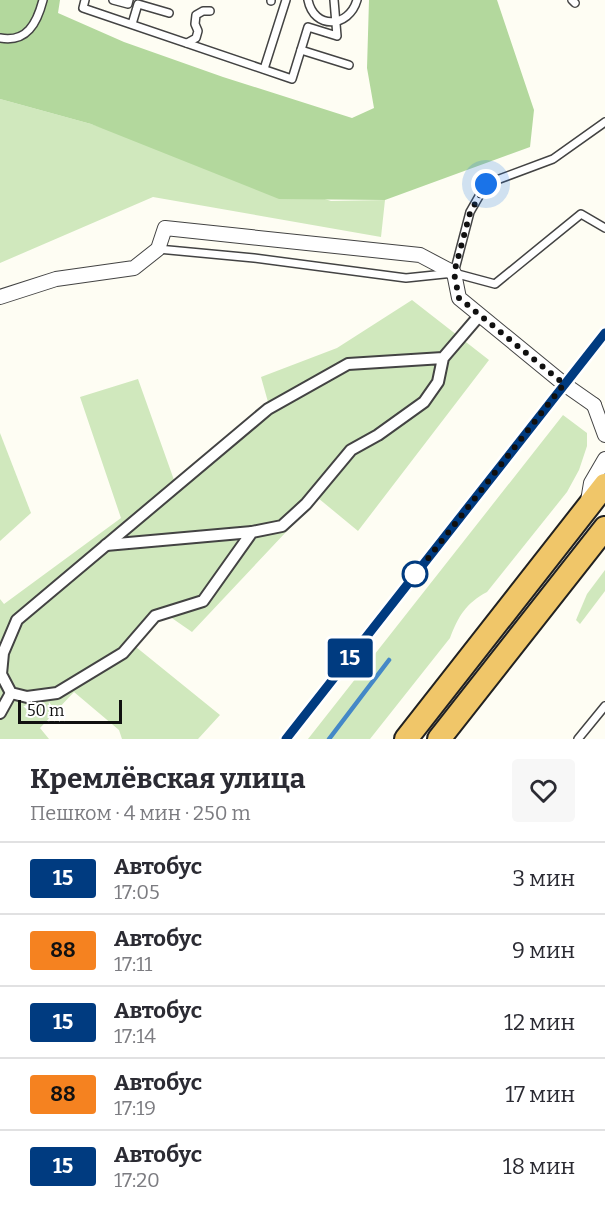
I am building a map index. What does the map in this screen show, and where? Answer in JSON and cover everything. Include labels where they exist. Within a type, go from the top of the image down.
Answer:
[{"type":"highway","points":[[406,739],[605,485]]},
{"type":"highway","points":[[439,739],[587,556],[605,528]]},
{"type":"highway","points":[[397,739],[441,693]]},
{"type":"street","points":[[0,297],[56,279],[134,268],[158,249],[165,228],[420,255],[454,273],[459,298],[479,316],[564,384],[599,406],[605,435]]},
{"type":"street","points":[[106,545],[252,532],[282,526],[306,504],[351,450],[378,435],[424,402],[438,382],[443,358],[479,316]]},
{"type":"street","points":[[252,532],[202,601],[155,616],[123,653],[57,693],[27,697],[11,693],[1,674],[3,654],[16,620],[268,409],[348,364],[443,358]]},
{"type":"street","points":[[586,509],[591,483],[605,459]]},
{"type":"street","points":[[0,713],[11,693]]},
{"type":"lane","points":[[0,38],[10,40],[29,32],[39,17],[43,0]]},
{"type":"lane","points":[[85,0],[83,8],[292,79],[308,27],[336,36],[334,0]]},
{"type":"lane","points":[[113,0],[128,4],[129,0]]},
{"type":"lane","points":[[264,69],[286,0]]},
{"type":"lane","points":[[308,0],[314,13],[320,19],[335,22],[350,15],[357,0]]},
{"type":"lane","points":[[132,24],[138,4],[169,14]]},
{"type":"lane","points":[[187,43],[196,38],[198,31],[195,24],[196,15],[202,11],[210,11]]},
{"type":"lane","points":[[301,50],[349,65]]},
{"type":"lane","points":[[454,273],[470,213],[486,184],[553,159],[605,122]]},
{"type":"lane","points":[[158,249],[406,278],[454,273],[495,284],[581,214],[605,228]]},
{"type":"lane","points":[[286,739],[605,333]]},
{"type":"lane","points":[[578,739],[605,706]]},
{"type":"green space","points":[[0,0],[60,0],[58,13],[124,42],[223,77],[352,118],[374,108],[367,68],[369,0],[497,0],[534,110],[530,147],[385,200],[279,199],[91,124],[0,99]]},
{"type":"green space","points":[[0,99],[91,124],[331,201],[385,200],[381,237],[153,197],[0,263]]},
{"type":"green space","points":[[412,300],[489,360],[358,531],[318,498],[192,632],[166,614],[136,647],[220,715],[198,739],[122,739],[119,730],[74,692],[40,728],[49,739],[0,739],[0,599],[4,604],[121,518],[80,397],[138,379],[174,480],[268,402],[261,377],[337,348]]},
{"type":"green space","points":[[563,415],[587,433],[587,446],[579,470],[567,492],[487,592],[473,601],[464,611],[450,638],[370,739],[308,739]]},
{"type":"green space","points":[[0,433],[31,513],[0,541]]},
{"type":"green space","points":[[605,570],[605,591],[580,624],[576,620],[587,594]]},
{"type":"waterway","points":[[329,739],[389,660]]},
{"type":"bus line","name":"15","points":[[286,739],[605,333]]},
{"type":"route","points":[[415,574],[412,579],[564,384],[459,298],[454,273],[470,213],[486,184]]}]
